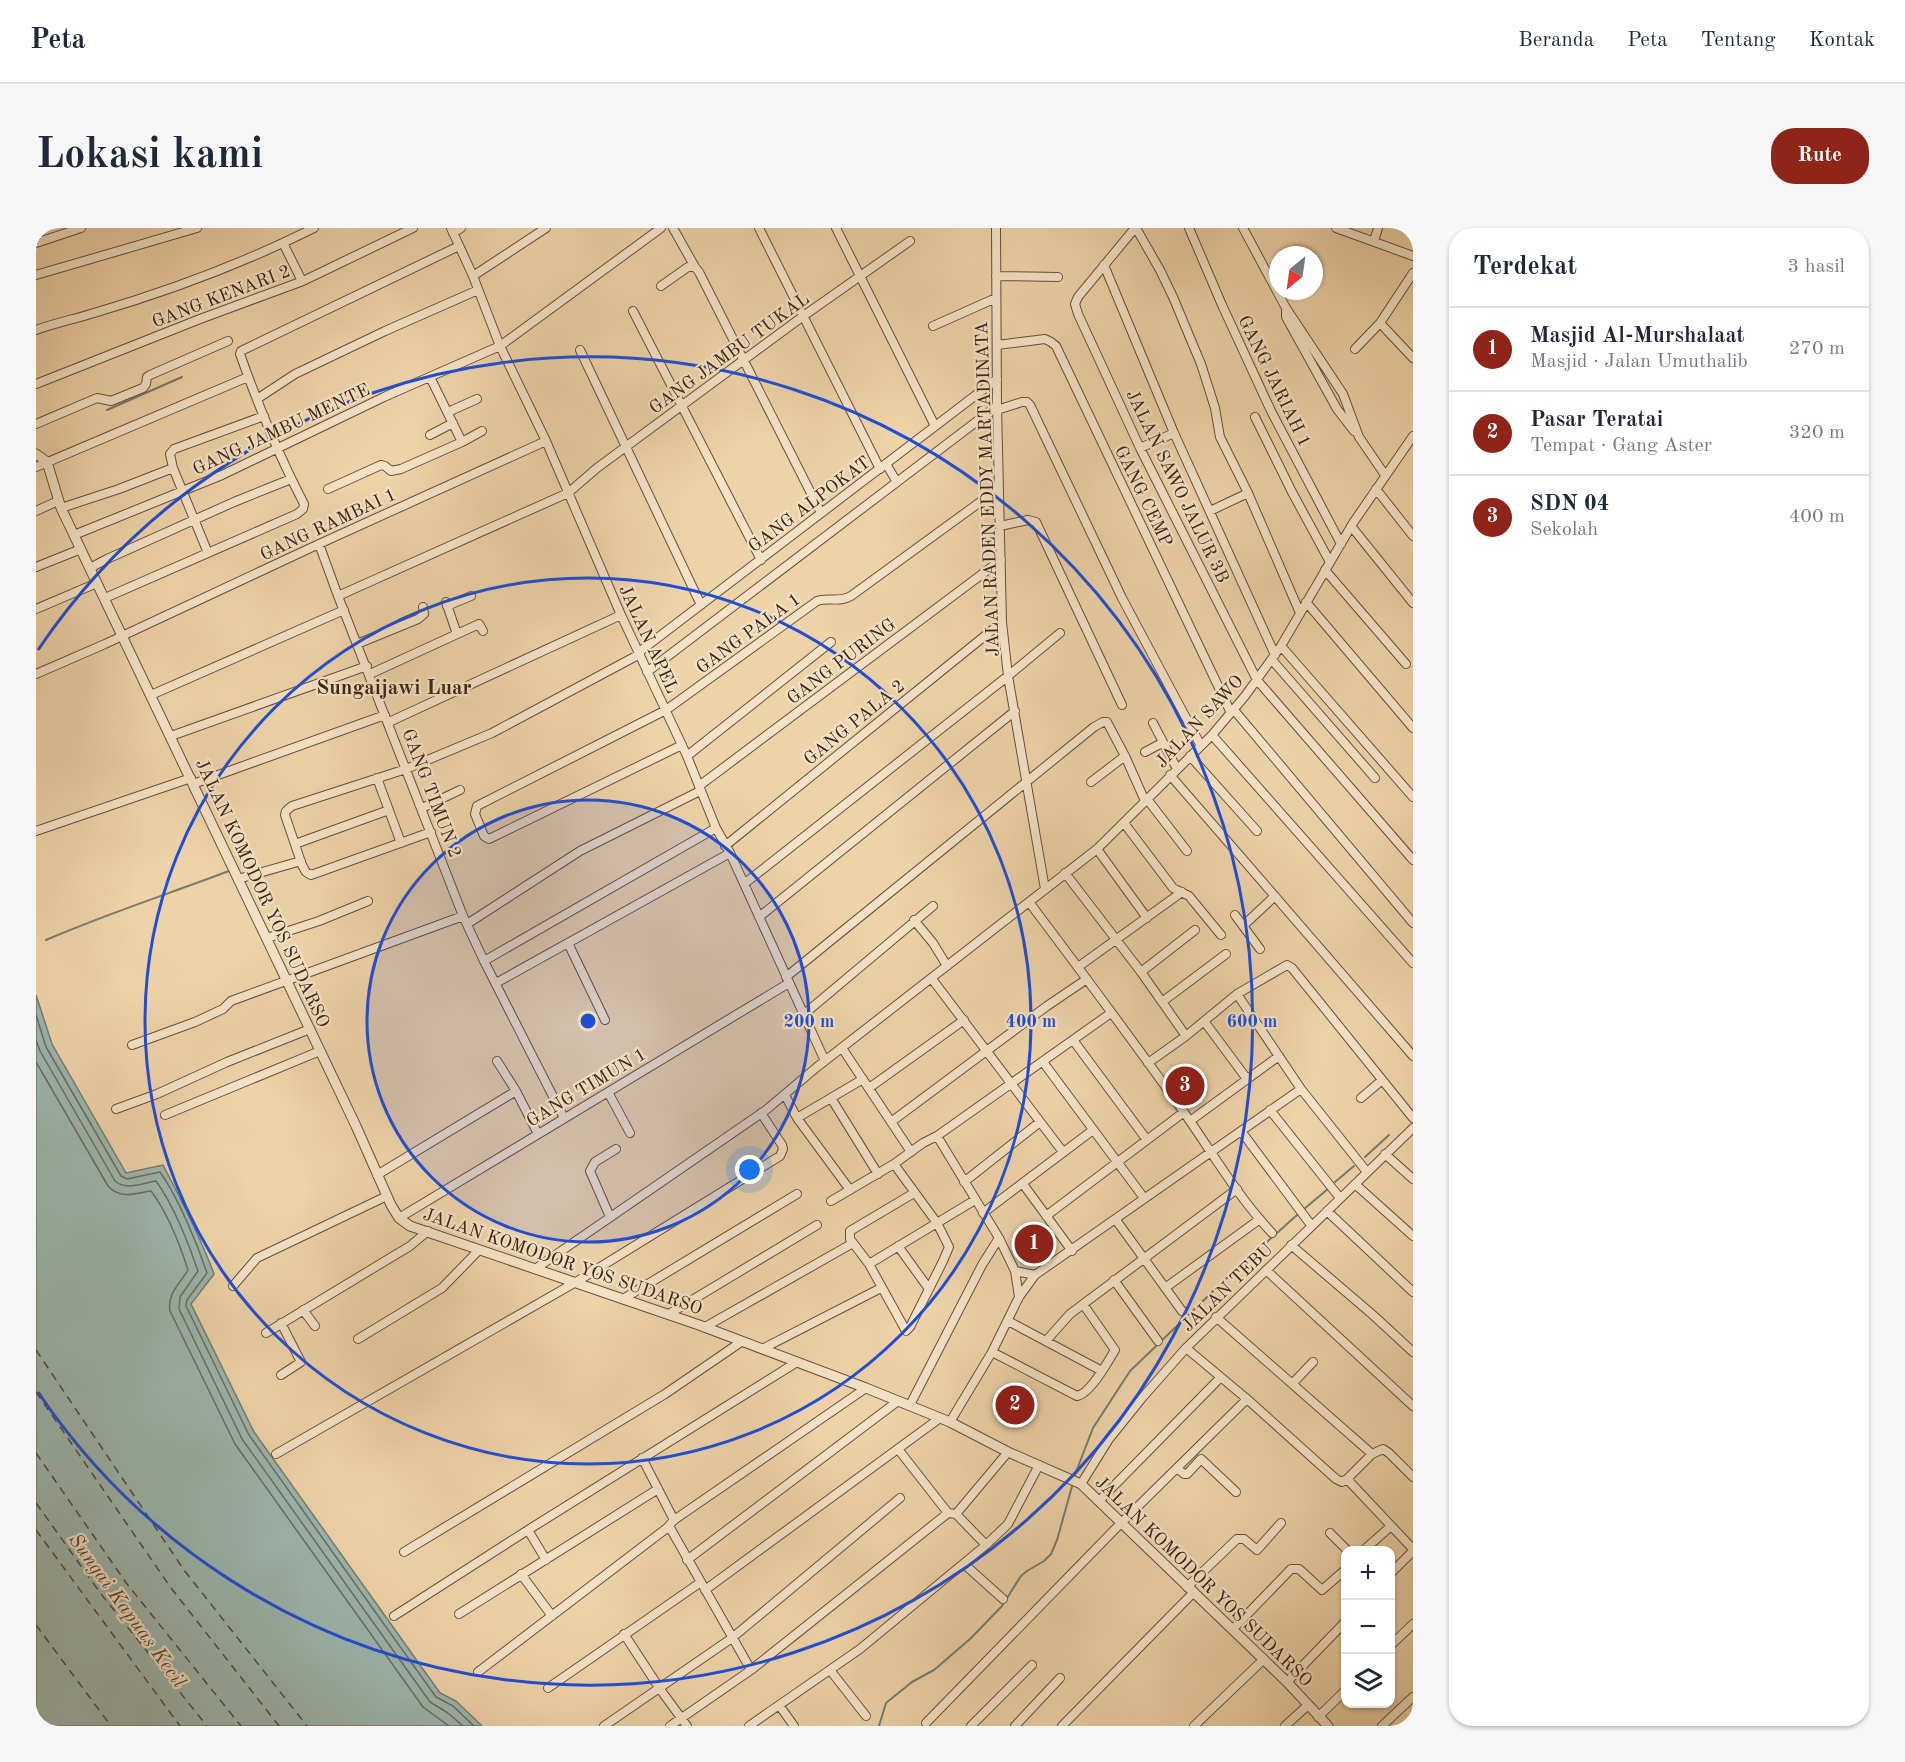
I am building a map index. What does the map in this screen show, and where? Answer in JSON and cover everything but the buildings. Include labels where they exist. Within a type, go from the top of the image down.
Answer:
[{"type":"street","points":[[36,243],[81,228]]},
{"type":"street","points":[[36,275],[197,228]]},
{"type":"street","points":[[36,330],[184,282],[283,243],[314,228]]},
{"type":"street","name":"GANG KENARI 2","points":[[36,384],[302,281],[413,228]]},
{"type":"street","points":[[452,231],[461,228]]},
{"type":"street","points":[[473,276],[546,228]]},
{"type":"street","name":"GANG JAMBU MENTE","points":[[74,535],[277,450],[384,397],[500,346],[661,228]]},
{"type":"street","points":[[674,228],[821,513]]},
{"type":"street","points":[[759,228],[802,317],[883,466],[897,482]]},
{"type":"street","points":[[836,228],[935,426]]},
{"type":"street","name":"JALAN RADEN EDDY MARTADINATA","points":[[996,228],[998,489],[1002,622],[1008,676],[1045,889]]},
{"type":"street","points":[[1300,613],[1248,493],[1220,437],[1215,408],[1203,371],[1173,297],[1135,228],[1104,265],[1174,433],[1273,658],[1375,778]]},
{"type":"street","name":"GANG JARIAH 1","points":[[1189,228],[1271,411],[1341,544]]},
{"type":"street","points":[[1243,228],[1286,308],[1343,394],[1359,437]]},
{"type":"street","points":[[1336,228],[1413,256]]},
{"type":"street","points":[[1374,242],[1378,228]]},
{"type":"street","name":"JALAN APEL","points":[[452,231],[473,276],[500,346],[546,441],[621,615],[687,756],[716,828],[825,1061]]},
{"type":"street","name":"GANG JAMBU TUKAL","points":[[338,596],[568,493],[597,468],[802,317],[910,241]]},
{"type":"street","points":[[283,243],[302,281]]},
{"type":"street","points":[[105,598],[297,514],[303,509],[304,504],[277,450],[248,377],[240,354],[243,349],[459,246]]},
{"type":"street","name":"JALAN SAWO JALUR 3B","points":[[1104,265],[1075,304],[1140,448],[1257,680],[1413,860]]},
{"type":"street","points":[[661,286],[688,267],[695,267]]},
{"type":"street","points":[[1355,349],[1380,323],[1413,273]]},
{"type":"street","points":[[996,276],[1058,278]]},
{"type":"street","points":[[257,399],[295,374],[478,290]]},
{"type":"street","points":[[933,326],[996,298]]},
{"type":"street","points":[[1286,308],[1286,317],[1337,409],[1385,475]]},
{"type":"street","points":[[633,311],[761,560]]},
{"type":"street","points":[[1380,323],[1413,358]]},
{"type":"street","name":"GANG CEMP","points":[[997,345],[1045,339],[1056,346],[1233,712],[1413,923]]},
{"type":"street","points":[[36,424],[98,398],[111,401],[143,388],[150,375],[228,341]]},
{"type":"street","points":[[580,350],[701,605]]},
{"type":"street","points":[[36,467],[248,377]]},
{"type":"street","points":[[430,377],[462,442]]},
{"type":"street","name":"GANG ALPOKAT","points":[[295,844],[285,815],[292,806],[406,769],[492,733],[640,653],[997,379]]},
{"type":"street","points":[[1332,399],[1343,394]]},
{"type":"street","points":[[448,412],[477,399]]},
{"type":"street","points":[[647,672],[997,408],[1027,402],[1122,598],[1201,746]]},
{"type":"street","points":[[208,553],[181,492],[170,454],[174,449],[264,416]]},
{"type":"street","points":[[1256,417],[1292,492],[1330,562]]},
{"type":"street","points":[[430,435],[453,423]]},
{"type":"street","points":[[328,489],[381,465],[391,471],[401,469],[482,431]]},
{"type":"street","points":[[1140,448],[1174,433]]},
{"type":"street","name":"JALAN SAWO","points":[[1045,889],[1097,849],[1233,712],[1281,646],[1351,526],[1413,436]]},
{"type":"street","name":"GANG RAMBAI 1","points":[[36,674],[546,441]]},
{"type":"street","points":[[36,454],[47,462]]},
{"type":"street","name":"JALAN KOMODOR YOS SUDARSO","points":[[47,462],[59,505],[399,1218],[410,1226],[669,1314],[910,1405],[950,1422],[1008,1452],[1080,1483],[1264,1659],[1328,1726]]},
{"type":"street","points":[[36,511],[119,489],[173,468]]},
{"type":"street","points":[[90,568],[127,549],[291,479]]},
{"type":"street","name":"GANG PALA 1","points":[[682,745],[491,838],[484,836],[475,814],[477,806],[666,710],[817,601],[828,599],[841,601],[851,596],[998,489]]},
{"type":"street","points":[[1376,489],[1413,536]]},
{"type":"street","points":[[1209,511],[1248,493]]},
{"type":"street","points":[[1000,526],[1028,520],[1036,522],[1122,705]]},
{"type":"street","points":[[1351,526],[1413,603]]},
{"type":"street","name":"GANG TIMUN 2","points":[[319,544],[463,916],[564,1118]]},
{"type":"street","points":[[36,567],[81,549]]},
{"type":"street","name":"GANG PURING","points":[[467,924],[580,851],[699,788],[1001,560]]},
{"type":"street","points":[[1325,570],[1406,664]]},
{"type":"street","points":[[36,609],[97,583]]},
{"type":"street","points":[[457,634],[446,604],[471,596]]},
{"type":"street","points":[[1306,603],[1413,728]]},
{"type":"street","points":[[357,644],[418,619],[424,614],[423,607]]},
{"type":"street","points":[[151,695],[344,610]]},
{"type":"street","points":[[36,831],[387,718],[621,615]]},
{"type":"street","name":"GANG PALA 2","points":[[727,849],[1002,622]]},
{"type":"street","points":[[171,736],[368,670],[479,624],[483,631]]},
{"type":"street","points":[[744,884],[1060,633]]},
{"type":"street","points":[[687,756],[831,642]]},
{"type":"street","points":[[1281,646],[1413,796]]},
{"type":"street","points":[[759,917],[1015,711]]},
{"type":"street","name":"GANG TIMUN 1","points":[[399,1218],[788,980],[1094,727],[1107,722],[1125,756]]},
{"type":"street","points":[[1153,723],[1177,769]]},
{"type":"street","points":[[1212,735],[1413,963]]},
{"type":"street","points":[[1145,752],[1162,743]]},
{"type":"street","points":[[1090,782],[1125,756],[1146,800],[1187,851]]},
{"type":"street","points":[[1190,756],[1257,831]]},
{"type":"street","points":[[1170,775],[1413,1056]]},
{"type":"street","points":[[377,778],[401,843]]},
{"type":"street","points":[[422,808],[460,790]]},
{"type":"street","points":[[389,810],[295,844],[306,872],[311,874],[431,832]]},
{"type":"street","points":[[1124,823],[1173,888],[1187,894],[1221,935]]},
{"type":"street","points":[[484,961],[716,828]]},
{"type":"street","points":[[496,983],[727,849]]},
{"type":"street","points":[[1097,849],[1147,918]]},
{"type":"street","points":[[238,879],[301,861]]},
{"type":"street","points":[[1065,873],[1141,972],[1186,1036]]},
{"type":"street","points":[[535,1269],[761,1113],[1045,889]]},
{"type":"street","points":[[1078,967],[1182,892]]},
{"type":"street","points":[[1243,926],[1275,896]]},
{"type":"street","points":[[267,938],[319,921],[368,901]]},
{"type":"street","points":[[1029,902],[1184,1112],[1237,1189],[1272,1233]]},
{"type":"street","points":[[803,1015],[933,906]]},
{"type":"street","points":[[1235,915],[1260,949]]},
{"type":"street","points":[[132,1045],[195,1022],[223,1009],[231,1001],[463,916]]},
{"type":"street","points":[[914,920],[933,943],[947,966]]},
{"type":"street","points":[[1141,972],[1195,930]]},
{"type":"street","points":[[568,943],[605,1020]]},
{"type":"street","points":[[1162,1002],[1226,954]]},
{"type":"street","points":[[1148,1063],[1186,1036],[1237,994],[1285,965],[1292,968],[1413,1118]]},
{"type":"street","points":[[932,979],[1063,1152]]},
{"type":"street","points":[[891,1122],[1087,979]]},
{"type":"street","points":[[1237,994],[1300,1089],[1367,1172]]},
{"type":"street","points":[[831,1201],[937,1136],[1111,1013]]},
{"type":"street","points":[[869,1088],[964,1020]]},
{"type":"street","points":[[1204,1021],[1247,1079]]},
{"type":"street","points":[[117,1109],[310,1029]]},
{"type":"street","points":[[1074,1040],[1147,1140]]},
{"type":"street","points":[[842,1048],[910,1152]]},
{"type":"street","points":[[165,1116],[320,1051]]},
{"type":"street","points":[[1191,1122],[1279,1056]]},
{"type":"street","points":[[497,1061],[516,1091],[538,1134]]},
{"type":"street","points":[[1043,1062],[1144,1198]]},
{"type":"street","points":[[797,1118],[863,1079]]},
{"type":"street","points":[[1361,1098],[1381,1081]]},
{"type":"street","points":[[950,1422],[992,1352],[1018,1297],[1035,1275],[1300,1089]]},
{"type":"street","points":[[377,1175],[516,1091]]},
{"type":"street","points":[[608,1092],[630,1133]]},
{"type":"street","points":[[785,1095],[797,1118],[850,1190]]},
{"type":"street","points":[[831,1098],[878,1174]]},
{"type":"street","points":[[1270,1110],[1340,1198]]},
{"type":"street","points":[[1046,1216],[1184,1112]]},
{"type":"street","points":[[276,1454],[576,1282],[780,1156],[782,1145],[761,1113]]},
{"type":"street","points":[[964,1182],[1040,1122]]},
{"type":"street","points":[[983,1213],[1093,1130]]},
{"type":"street","points":[[1241,1131],[1311,1225]]},
{"type":"street","name":"JALAN TEBU","points":[[1080,1483],[1109,1439],[1186,1348],[1385,1154],[1411,1134]]},
{"type":"street","points":[[937,1136],[999,1238],[1015,1271],[1018,1297]]},
{"type":"street","points":[[610,1217],[590,1171],[596,1161],[616,1149]]},
{"type":"street","points":[[1385,1154],[1413,1179]]},
{"type":"street","points":[[894,1164],[937,1223],[949,1247],[910,1327],[906,1330],[849,1235],[852,1229],[914,1192]]},
{"type":"street","points":[[1023,1184],[1072,1251]]},
{"type":"street","points":[[1355,1184],[1413,1236]]},
{"type":"street","points":[[1046,1341],[1064,1320],[1083,1304],[1237,1189]]},
{"type":"street","points":[[623,1299],[797,1194]]},
{"type":"street","points":[[233,1286],[257,1258],[387,1196]]},
{"type":"street","points":[[868,1264],[975,1200]]},
{"type":"street","points":[[1326,1211],[1413,1292]]},
{"type":"street","points":[[1116,1220],[1182,1311]]},
{"type":"street","points":[[1165,1288],[1260,1220]]},
{"type":"street","points":[[669,1314],[817,1225]]},
{"type":"street","points":[[266,1333],[410,1246],[428,1231]]},
{"type":"street","points":[[910,1405],[982,1265],[999,1238]]},
{"type":"street","points":[[705,1327],[853,1243]]},
{"type":"street","points":[[1291,1245],[1413,1352]]},
{"type":"street","points":[[898,1246],[929,1289]]},
{"type":"street","points":[[358,1339],[441,1288],[479,1250]]},
{"type":"street","points":[[1266,1270],[1413,1406]]},
{"type":"street","points":[[1015,1271],[1035,1275]]},
{"type":"street","points":[[1114,1280],[1158,1341]]},
{"type":"street","points":[[762,1349],[881,1288]]},
{"type":"street","points":[[992,1352],[1077,1396],[1083,1395],[1102,1371],[1115,1348],[1083,1304]]},
{"type":"street","points":[[303,1310],[315,1326]]},
{"type":"street","points":[[1216,1317],[1372,1454]]},
{"type":"street","points":[[1008,1321],[1102,1371]]},
{"type":"street","points":[[281,1323],[301,1362],[281,1375]]},
{"type":"street","points":[[405,1552],[665,1394],[741,1342]]},
{"type":"street","points":[[1186,1348],[1336,1479],[1342,1482],[1347,1479],[1380,1449],[1385,1449],[1413,1477]]},
{"type":"street","points":[[394,1616],[797,1362]]},
{"type":"street","points":[[1293,1383],[1313,1362]]},
{"type":"street","points":[[1098,1501],[1220,1378]]},
{"type":"street","points":[[478,1672],[671,1523],[866,1388]]},
{"type":"street","points":[[925,1725],[1121,1523],[1247,1399]]},
{"type":"street","points":[[687,1560],[898,1401]]},
{"type":"street","points":[[705,1590],[940,1418]]},
{"type":"street","points":[[898,1449],[952,1514],[986,1545]]},
{"type":"street","points":[[670,1726],[751,1670],[952,1514],[1008,1452]]},
{"type":"street","points":[[642,1458],[658,1489],[687,1560],[751,1670]]},
{"type":"street","points":[[1178,1469],[1187,1474],[1201,1459],[1236,1492]]},
{"type":"street","points":[[749,1726],[886,1628],[986,1545],[1008,1524],[1040,1465]]},
{"type":"street","points":[[1347,1479],[1413,1550],[1395,1569]]},
{"type":"street","points":[[459,1614],[658,1489]]},
{"type":"street","points":[[604,1726],[732,1638],[900,1497]]},
{"type":"street","points":[[1062,1726],[1237,1539],[1244,1539],[1257,1550],[1281,1523]]},
{"type":"street","points":[[1369,1546],[1391,1526]]},
{"type":"street","points":[[528,1530],[546,1560]]},
{"type":"street","points":[[1330,1533],[1342,1546]]},
{"type":"street","points":[[964,1564],[1003,1599]]},
{"type":"street","points":[[1233,1629],[1291,1569],[1299,1569],[1322,1590],[1341,1573]]},
{"type":"street","points":[[521,1574],[552,1616]]},
{"type":"street","points":[[548,1688],[701,1582]]},
{"type":"street","points":[[1395,1641],[1413,1624]]},
{"type":"street","points":[[1287,1682],[1341,1626]]},
{"type":"street","points":[[624,1634],[687,1726]]},
{"type":"street","points":[[1194,1726],[1264,1659]]},
{"type":"street","points":[[971,1726],[1032,1665]]},
{"type":"street","points":[[830,1670],[866,1716]]},
{"type":"street","points":[[1015,1726],[1060,1678]]},
{"type":"street","points":[[1318,1717],[1341,1695]]},
{"type":"street","points":[[1382,1726],[1413,1696]]},
{"type":"street","points":[[779,1705],[794,1726]]},
{"type":"street","points":[[1285,1726],[1307,1706]]},
{"type":"water","name":"Sungai Kapuas Kecil","points":[[36,995],[52,1044],[126,1173],[163,1165],[184,1205],[214,1274],[191,1304],[254,1432],[440,1693],[456,1701],[482,1726],[36,1726]]},
{"type":"waterway","points":[[107,410],[182,377]]},
{"type":"waterway","points":[[46,940],[229,871]]},
{"type":"waterway","points":[[1365,1157],[1389,1135]]},
{"type":"waterway","points":[[1335,1182],[1354,1166]]},
{"type":"waterway","points":[[1304,1209],[1329,1188]]},
{"type":"waterway","points":[[1074,1477],[1093,1428],[1130,1371],[1229,1276],[1297,1215]]},
{"type":"waterway","points":[[879,1726],[886,1703],[912,1682],[934,1670],[970,1639],[1002,1606],[1021,1576],[1051,1554],[1073,1483]]},
{"type":"ferry route","points":[[36,1350],[184,1570],[307,1726]]},
{"type":"ferry route","points":[[36,1392],[171,1588],[279,1726]]},
{"type":"ferry route","points":[[36,1453],[127,1584],[241,1726]]},
{"type":"ferry route","points":[[36,1503],[101,1594],[207,1726]]},
{"type":"ferry route","points":[[36,1530],[180,1726]]},
{"type":"ferry route","points":[[36,1625],[111,1726]]},
{"type":"place","name":"SDN 04","points":[[1185,1086]]},
{"type":"place","name":"Masjid Al-Murshalaat","points":[[1034,1244]]},
{"type":"place","name":"Pasar Teratai","points":[[1015,1405]]},
{"type":"district","name":"Sungaijawi Luar","points":[[394,687]]}]
